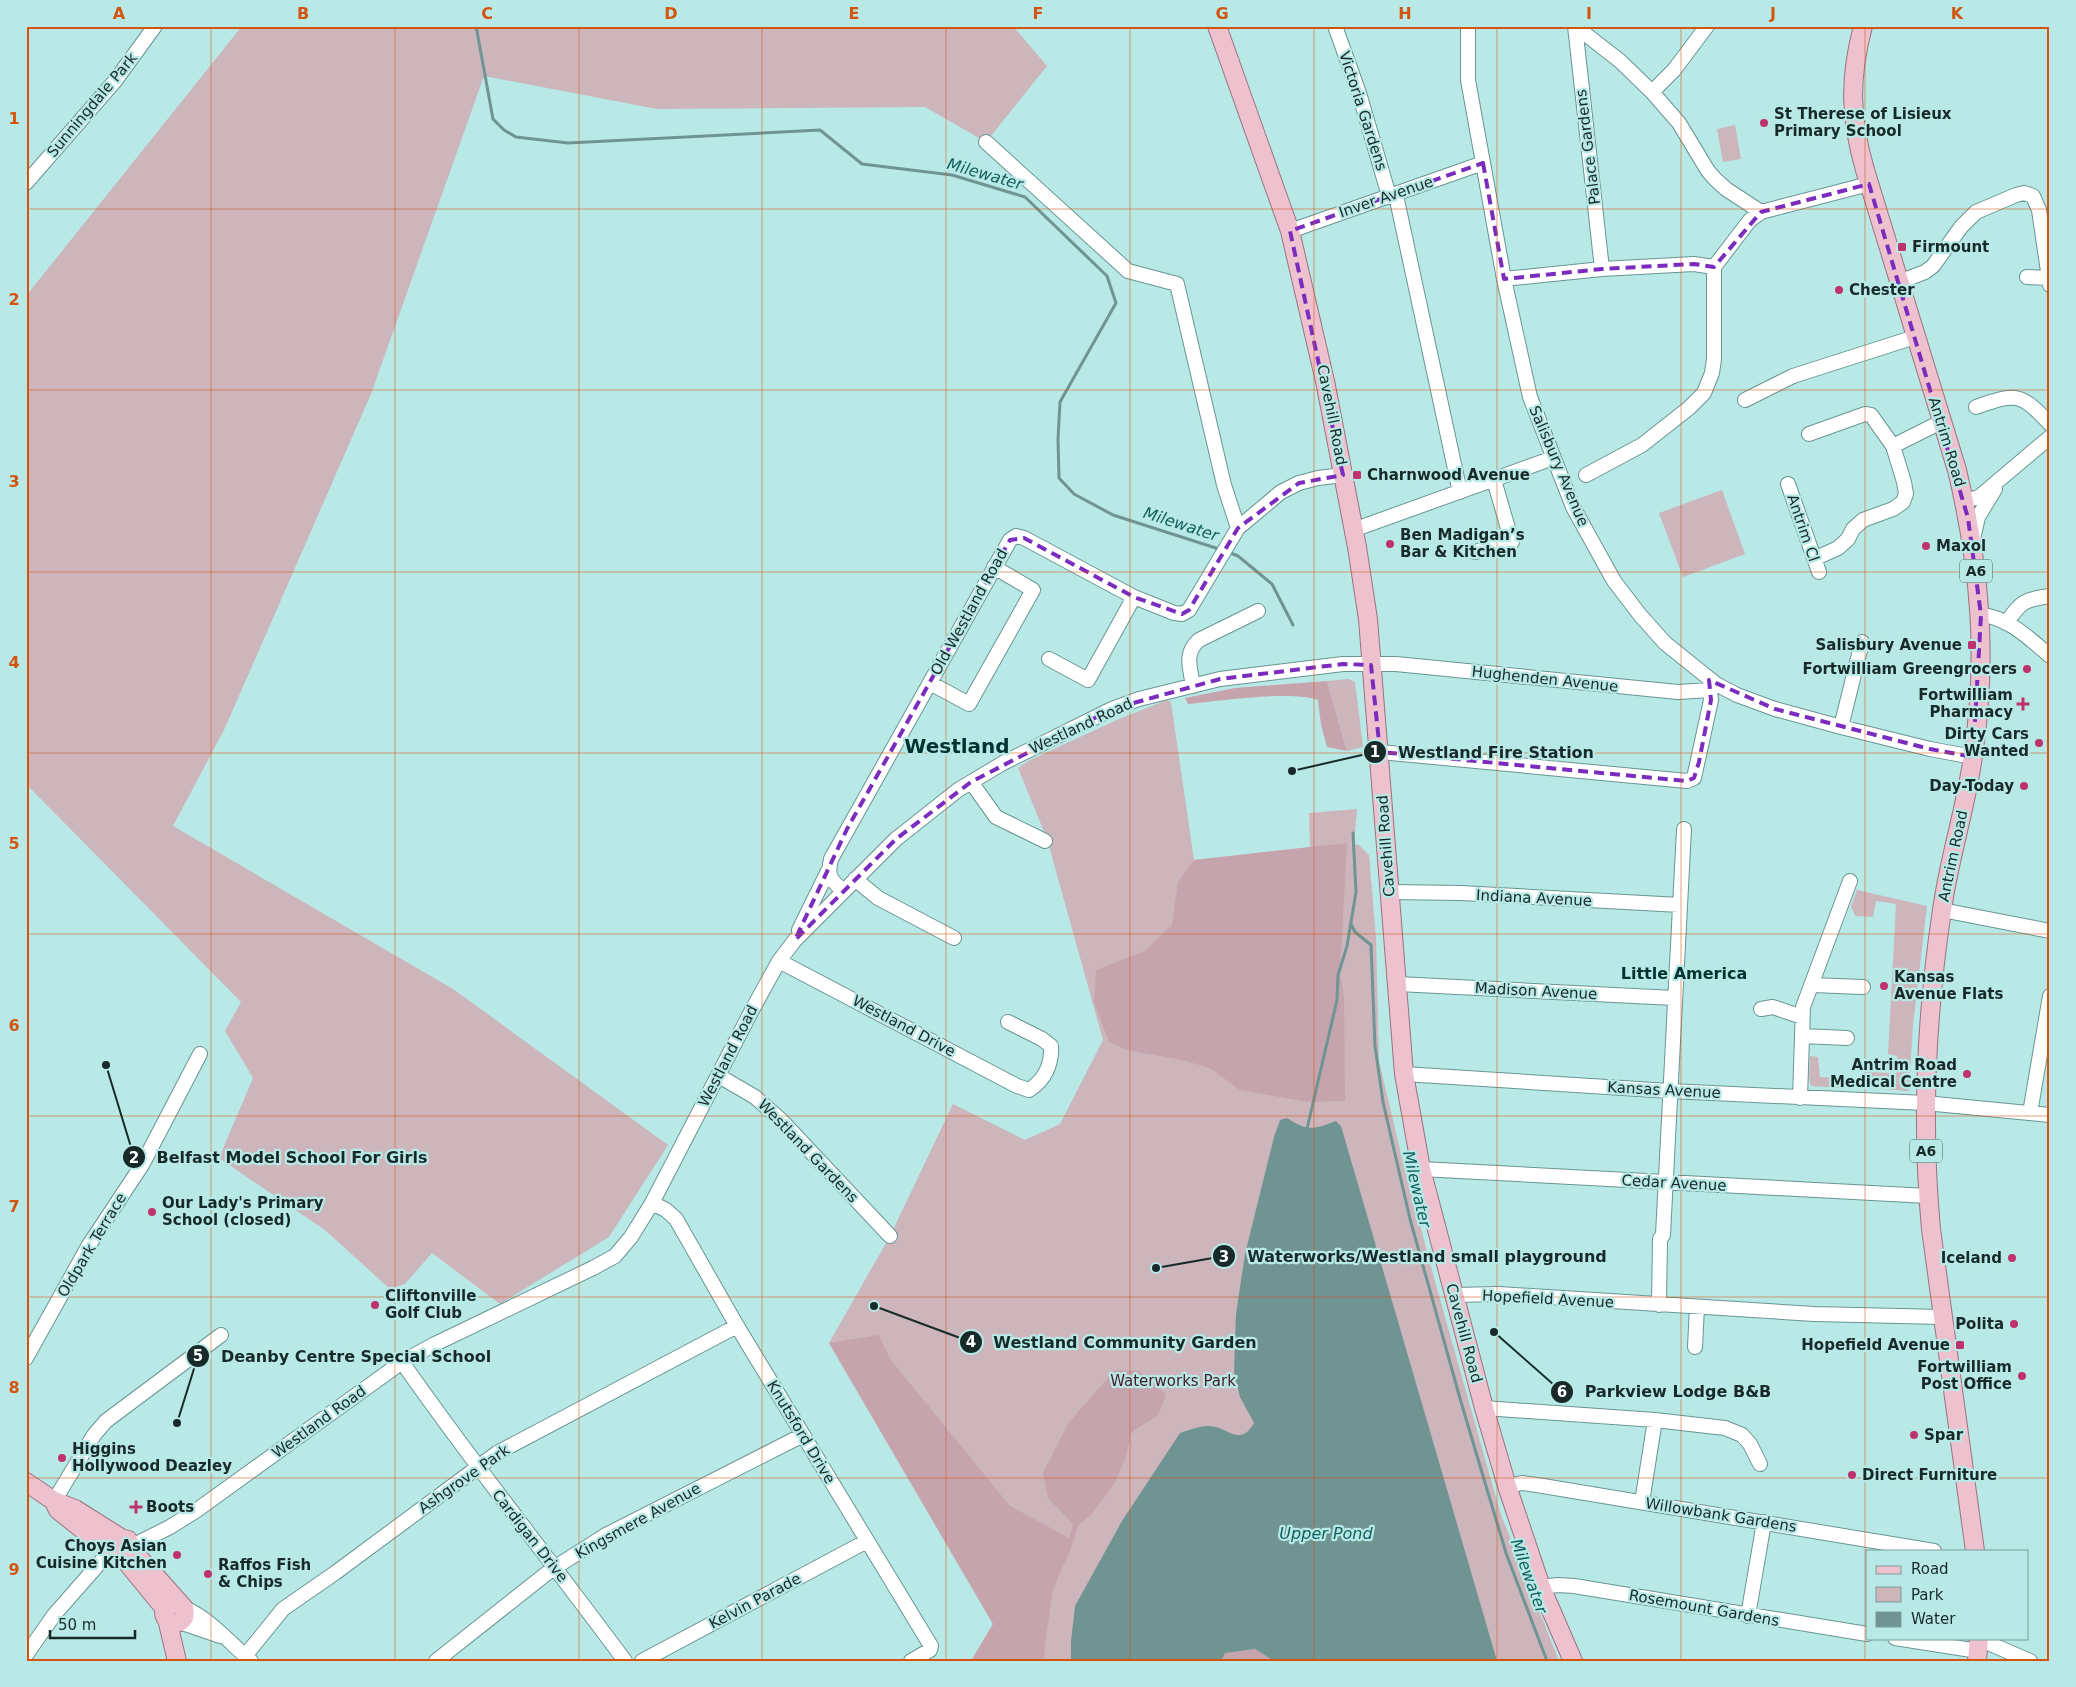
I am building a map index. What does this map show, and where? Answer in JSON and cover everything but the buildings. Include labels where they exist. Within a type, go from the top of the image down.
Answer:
[{"type":"main road","name":"Cavehill Road","points":[[1217,26],[1290,231],[1325,380],[1344,474],[1368,619],[1404,1074],[1421,1169],[1484,1408],[1507,1486],[1541,1587],[1573,1661]]},
{"type":"main road","name":"Antrim Road","points":[[1863,26],[1854,64],[1852,106],[1854,128],[1915,337],[1957,470],[1972,544],[1981,615],[1980,691],[1973,756],[1942,910],[1929,1020],[1925,1103],[1928,1196],[1942,1317],[1975,1550]]},
{"type":"main road","points":[[26,1482],[54,1501],[75,1509],[122,1549],[142,1561],[175,1612],[186,1661]]},
{"type":"main road","points":[[175,1612],[177,1661]]},
{"type":"street","name":"Sunningdale Park","points":[[26,183],[115,81],[156,26]]},
{"type":"street","name":"Victoria Gardens","points":[[1335,26],[1359,93],[1391,196],[1397,200],[1460,492]]},
{"type":"street","name":"Salisbury Avenue","points":[[1468,26],[1468,80],[1504,279],[1530,397],[1573,507],[1614,581],[1665,644],[1713,687],[1775,708],[1841,727],[1930,749],[1973,756]]},
{"type":"street","points":[[1575,26],[1620,61],[1652,92],[1679,124],[1715,179],[1726,189],[1761,212]]},
{"type":"street","name":"Palace Gardens","points":[[1575,26],[1602,268]]},
{"type":"street","points":[[1652,92],[1674,70],[1707,26]]},
{"type":"street","points":[[986,142],[1128,271],[1177,284],[1224,485],[1238,528]]},
{"type":"street","name":"Inver Avenue","points":[[1290,231],[1483,162]]},
{"type":"street","points":[[1586,475],[1642,445],[1689,408],[1704,393],[1712,373],[1714,359],[1714,267],[1750,220],[1761,212],[1869,184]]},
{"type":"street","points":[[1899,282],[1925,272],[1933,266],[1961,227],[1976,212],[1999,201],[2029,193],[2037,201],[2050,285]]},
{"type":"street","points":[[1504,279],[1602,268],[1694,264],[1714,267]]},
{"type":"street","points":[[2027,276],[2049,278]]},
{"type":"street","points":[[1745,400],[1793,376],[1915,337]]},
{"type":"street","points":[[1976,407],[2001,398],[2015,397],[2028,402],[2050,424]]},
{"type":"street","points":[[1809,434],[1865,414],[1871,415],[1893,446],[1906,494],[1903,502],[1893,509],[1863,520],[1853,529],[1848,540],[1838,548],[1814,559]]},
{"type":"street","points":[[1893,446],[1941,422]]},
{"type":"street","points":[[1964,501],[1979,497],[2050,437]]},
{"type":"street","points":[[1353,530],[1553,458]]},
{"type":"street","name":"Old Westland Road","points":[[795,940],[847,828],[1010,540],[1016,536],[1024,538],[1134,597],[1174,613],[1182,614],[1189,610],[1238,528],[1281,492],[1299,483],[1344,474]]},
{"type":"street","points":[[1475,552],[1512,542],[1494,480]]},
{"type":"street","points":[[1972,544],[1978,517],[1999,482]]},
{"type":"street","name":"Antrim Cl","points":[[1788,484],[1819,572]]},
{"type":"street","points":[[930,683],[969,704],[1033,590],[994,567]]},
{"type":"street","points":[[2006,623],[2018,606],[2024,602],[2050,596]]},
{"type":"street","points":[[1049,659],[1088,680],[1134,597]]},
{"type":"street","points":[[1193,686],[1189,656],[1191,646],[1199,640],[1258,611]]},
{"type":"street","points":[[1981,615],[1990,616],[2023,633],[2050,656]]},
{"type":"street","points":[[1841,727],[1862,642]]},
{"type":"street","name":"Westland Road","points":[[122,1549],[170,1527],[197,1510],[402,1362],[615,1256],[632,1237],[652,1203],[779,961],[795,940],[855,879],[896,839],[935,807],[1003,763],[1112,709],[1139,699],[1220,679],[1351,664],[1371,665]]},
{"type":"street","name":"Hughenden Avenue","points":[[1371,665],[1396,664],[1678,692],[1713,687]]},
{"type":"street","points":[[1380,752],[1687,782],[1694,778],[1699,762],[1713,687]]},
{"type":"street","points":[[971,782],[996,817],[1045,842]]},
{"type":"street","points":[[1659,1305],[1660,1239],[1663,1235],[1684,829]]},
{"type":"street","points":[[828,871],[833,882],[843,891]]},
{"type":"street","points":[[855,879],[878,898],[954,938]]},
{"type":"street","points":[[1800,1098],[1803,1007],[1850,881]]},
{"type":"street","name":"Indiana Avenue","points":[[1389,892],[1461,893],[1680,905]]},
{"type":"street","points":[[1942,910],[2050,931]]},
{"type":"street","name":"Westland Drive","points":[[779,961],[1017,1086],[1029,1090],[1039,1083],[1052,1058],[1052,1046],[1042,1038],[1008,1022]]},
{"type":"street","name":"Madison Avenue","points":[[1398,984],[1674,998]]},
{"type":"street","points":[[1812,985],[1863,987]]},
{"type":"street","points":[[2030,1113],[2050,996]]},
{"type":"street","points":[[1760,1009],[1773,1007],[1802,1017]]},
{"type":"street","points":[[1802,1036],[1847,1038]]},
{"type":"street","name":"Oldpark Terrace","points":[[26,1358],[89,1245],[142,1165],[200,1054]]},
{"type":"street","name":"Kansas Avenue","points":[[1404,1074],[1670,1091],[1925,1103],[2050,1115]]},
{"type":"street","name":"Westland Gardens","points":[[718,1076],[755,1097],[782,1121],[890,1236]]},
{"type":"street","name":"Cedar Avenue","points":[[1421,1169],[1928,1196]]},
{"type":"street","name":"Knutsford Drive","points":[[652,1203],[666,1210],[676,1219],[737,1326],[931,1646],[930,1650],[911,1661]]},
{"type":"street","name":"Hopefield Avenue","points":[[1454,1295],[1499,1294],[1814,1314],[1942,1317]]},
{"type":"street","points":[[1695,1347],[1697,1307]]},
{"type":"street","name":"Ashgrove Park","points":[[248,1658],[283,1608],[335,1573],[476,1467],[497,1453],[737,1326]]},
{"type":"street","points":[[54,1501],[94,1435],[106,1421],[221,1335]]},
{"type":"street","name":"Cardigan Drive","points":[[402,1362],[476,1467],[555,1567],[625,1661]]},
{"type":"street","points":[[1484,1408],[1655,1420],[1725,1428],[1742,1435],[1750,1444],[1760,1464]]},
{"type":"street","points":[[1642,1502],[1655,1420]]},
{"type":"street","name":"Kingsmere Avenue","points":[[436,1661],[555,1567],[606,1535],[803,1434]]},
{"type":"street","name":"Willowbank Gardens","points":[[1507,1486],[1522,1483],[1928,1550]]},
{"type":"street","points":[[1748,1616],[1764,1522]]},
{"type":"street","name":"Kelvin Parade","points":[[642,1661],[867,1541]]},
{"type":"street","points":[[26,1655],[54,1615],[122,1549]]},
{"type":"street","name":"Rosemount Gardens","points":[[1541,1587],[1574,1586],[1866,1634]]},
{"type":"street","points":[[175,1612],[196,1613],[248,1658]]},
{"type":"street","points":[[1914,1640],[1979,1647],[2030,1661]]},
{"type":"highlighted area","points":[[1483,163],[1504,279],[1602,269],[1694,264],[1714,267],[1761,212],[1869,184],[1968,518],[1981,615],[1973,757],[1930,749],[1775,709],[1709,680],[1711,700],[1699,762],[1694,778],[1687,781],[1380,752],[1371,665],[1343,664],[1220,679],[1112,709],[971,782],[896,839],[795,940],[847,829],[1010,540],[1024,538],[1134,597],[1182,614],[1189,610],[1238,528],[1299,483],[1343,475],[1290,231]]},
{"type":"green space","name":"Cliftonville Golf Club","points":[[242,26],[1013,26],[1047,66],[986,142],[925,107],[657,109],[484,76],[371,394],[225,728],[173,826],[453,989],[668,1145],[609,1237],[500,1304],[432,1253],[405,1284],[390,1289],[325,1230],[219,1158],[253,1078],[225,1031],[241,1002],[26,784],[26,296]]},
{"type":"green space","points":[[1735,125],[1741,159],[1723,162],[1717,129]]},
{"type":"green space","points":[[1722,490],[1745,554],[1683,577],[1659,513]]},
{"type":"green space","points":[[1349,679],[1355,682],[1363,747],[1347,751],[1327,681]]},
{"type":"green space","name":"Waterworks Park","points":[[1167,700],[1171,702],[1194,860],[1310,847],[1309,813],[1357,809],[1354,844],[1359,845],[1369,855],[1376,937],[1379,1061],[1401,1154],[1500,1512],[1559,1661],[971,1661],[993,1624],[829,1343],[890,1236],[953,1104],[1025,1140],[1060,1124],[1103,1040],[1047,839],[1018,768],[1028,761],[1119,719]]},
{"type":"green space","points":[[1857,890],[1927,906],[1913,1025],[1909,1091],[1842,1086],[1840,1088],[1811,1086],[1809,1079],[1810,1056],[1818,1057],[1820,1077],[1864,1079],[1865,1072],[1897,1073],[1897,1056],[1888,1054],[1896,904],[1876,901],[1873,917],[1855,916],[1851,906]]},
{"type":"shaded area","points":[[1327,681],[1347,751],[1327,747],[1321,725],[1318,700],[1306,697],[1273,696],[1188,704],[1185,698],[1235,688]]},
{"type":"shaded area","points":[[1347,843],[1340,973],[1344,997],[1345,1101],[1308,1102],[1240,1090],[1210,1068],[1182,1060],[1127,1050],[1109,1042],[1094,1002],[1096,970],[1145,951],[1172,925],[1178,882],[1194,860]]},
{"type":"shaded area","points":[[879,1335],[890,1359],[1010,1506],[1069,1538],[1073,1524],[1048,1498],[1043,1473],[1069,1422],[1115,1370],[1139,1371],[1166,1394],[1158,1415],[1131,1433],[1126,1457],[1115,1482],[1091,1515],[1078,1525],[1074,1540],[1053,1590],[1044,1661],[971,1661],[993,1624],[829,1343]]},
{"type":"shaded area","points":[[1255,1649],[1274,1661],[1221,1661],[1225,1653]]},
{"type":"water","name":"Upper Pond","points":[[1287,1118],[1310,1128],[1336,1121],[1341,1126],[1497,1661],[1274,1661],[1255,1649],[1225,1653],[1221,1661],[1071,1661],[1075,1606],[1122,1521],[1180,1433],[1208,1426],[1238,1435],[1248,1431],[1254,1423],[1240,1397],[1234,1372],[1236,1314],[1245,1254],[1274,1137],[1280,1120]]},
{"type":"waterway","name":"Milewater","points":[[476,26],[493,119],[504,130],[516,137],[568,143],[820,130],[862,164],[952,175],[1025,197],[1107,276],[1116,303],[1060,402],[1058,439],[1059,478],[1074,494],[1113,515],[1222,550]]},
{"type":"waterway","name":"Milewater","points":[[1228,552],[1238,556],[1272,584],[1293,625]]},
{"type":"waterway","points":[[1307,1129],[1337,1000],[1338,975],[1347,946],[1356,892],[1353,833]]},
{"type":"waterway","name":"Milewater","points":[[1351,924],[1355,932],[1371,945],[1375,1046],[1383,1102],[1410,1219],[1461,1402],[1506,1553],[1547,1661]]},
{"type":"place","name":"St Therese of Lisieux Primary School","points":[[1764,123]]},
{"type":"place","name":"Firmount","points":[[1902,247]]},
{"type":"place","name":"Chester","points":[[1839,290]]},
{"type":"place","name":"Charnwood Avenue","points":[[1357,475]]},
{"type":"place","name":"Ben Madigan’s Bar & Kitchen","points":[[1390,544]]},
{"type":"place","name":"Maxol","points":[[1926,546]]},
{"type":"place","name":"Salisbury Avenue","points":[[1972,645]]},
{"type":"place","name":"Fortwilliam Greengrocers","points":[[2027,669]]},
{"type":"place","name":"Fortwilliam Pharmacy","points":[[2023,704]]},
{"type":"place","name":"Dirty Cars Wanted","points":[[2039,743]]},
{"type":"place","name":"Westland Fire Station","points":[[1292,771]]},
{"type":"place","name":"Day-Today","points":[[2024,786]]},
{"type":"place","name":"Kansas Avenue Flats","points":[[1884,986]]},
{"type":"place","name":"Belfast Model School For Girls","points":[[106,1065]]},
{"type":"place","name":"Antrim Road Medical Centre","points":[[1967,1074]]},
{"type":"place","name":"Our Lady's Primary School (closed)","points":[[152,1212]]},
{"type":"place","name":"Iceland","points":[[2012,1258]]},
{"type":"place","name":"Waterworks/Westland small playground","points":[[1156,1268]]},
{"type":"place","name":"Cliftonville Golf Club","points":[[375,1305]]},
{"type":"place","name":"Westland Community Garden","points":[[874,1306]]},
{"type":"place","name":"Polita","points":[[2014,1324]]},
{"type":"place","name":"Parkview Lodge B&B","points":[[1494,1332]]},
{"type":"place","name":"Hopefield Avenue","points":[[1960,1345]]},
{"type":"place","name":"Fortwilliam Post Office","points":[[2022,1376]]},
{"type":"place","name":"Deanby Centre Special School","points":[[177,1423]]},
{"type":"place","name":"Spar","points":[[1914,1435]]},
{"type":"place","name":"Higgins Hollywood Deazley","points":[[62,1458]]},
{"type":"place","name":"Direct Furniture","points":[[1852,1475]]},
{"type":"place","name":"Boots","points":[[136,1507]]},
{"type":"place","name":"Choys Asian Cuisine Kitchen","points":[[177,1555]]},
{"type":"place","name":"Raffos Fish & Chips","points":[[208,1574]]},
{"type":"district","name":"Westland","points":[[957,746]]},
{"type":"district","name":"Little America","points":[[1684,973]]}]
